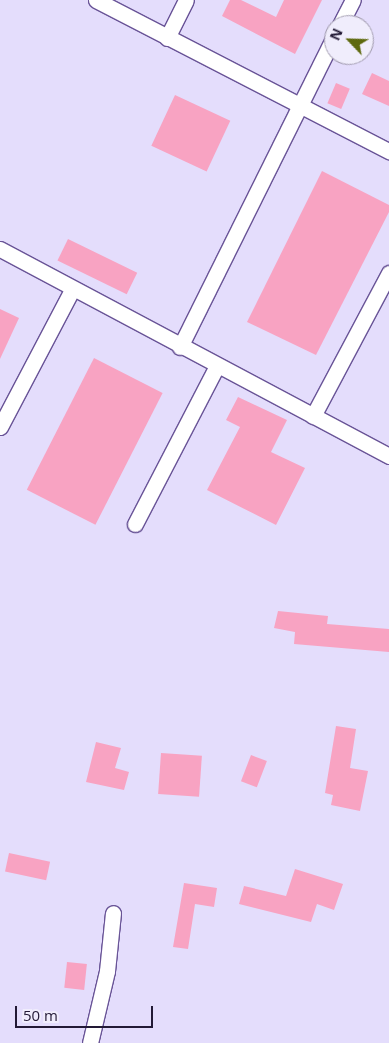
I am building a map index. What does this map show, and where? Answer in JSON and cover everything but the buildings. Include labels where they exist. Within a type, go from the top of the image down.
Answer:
[{"type":"street","points":[[96,0],[389,151]]},
{"type":"street","points":[[167,38],[186,0]]},
{"type":"street","points":[[345,15],[353,0]]},
{"type":"street","points":[[180,347],[324,58]]},
{"type":"street","points":[[0,249],[72,290],[389,456]]},
{"type":"street","points":[[313,416],[389,273]]},
{"type":"street","points":[[0,427],[72,290]]},
{"type":"street","points":[[135,524],[217,366]]},
{"type":"street","points":[[90,1043],[106,971],[113,913]]}]
